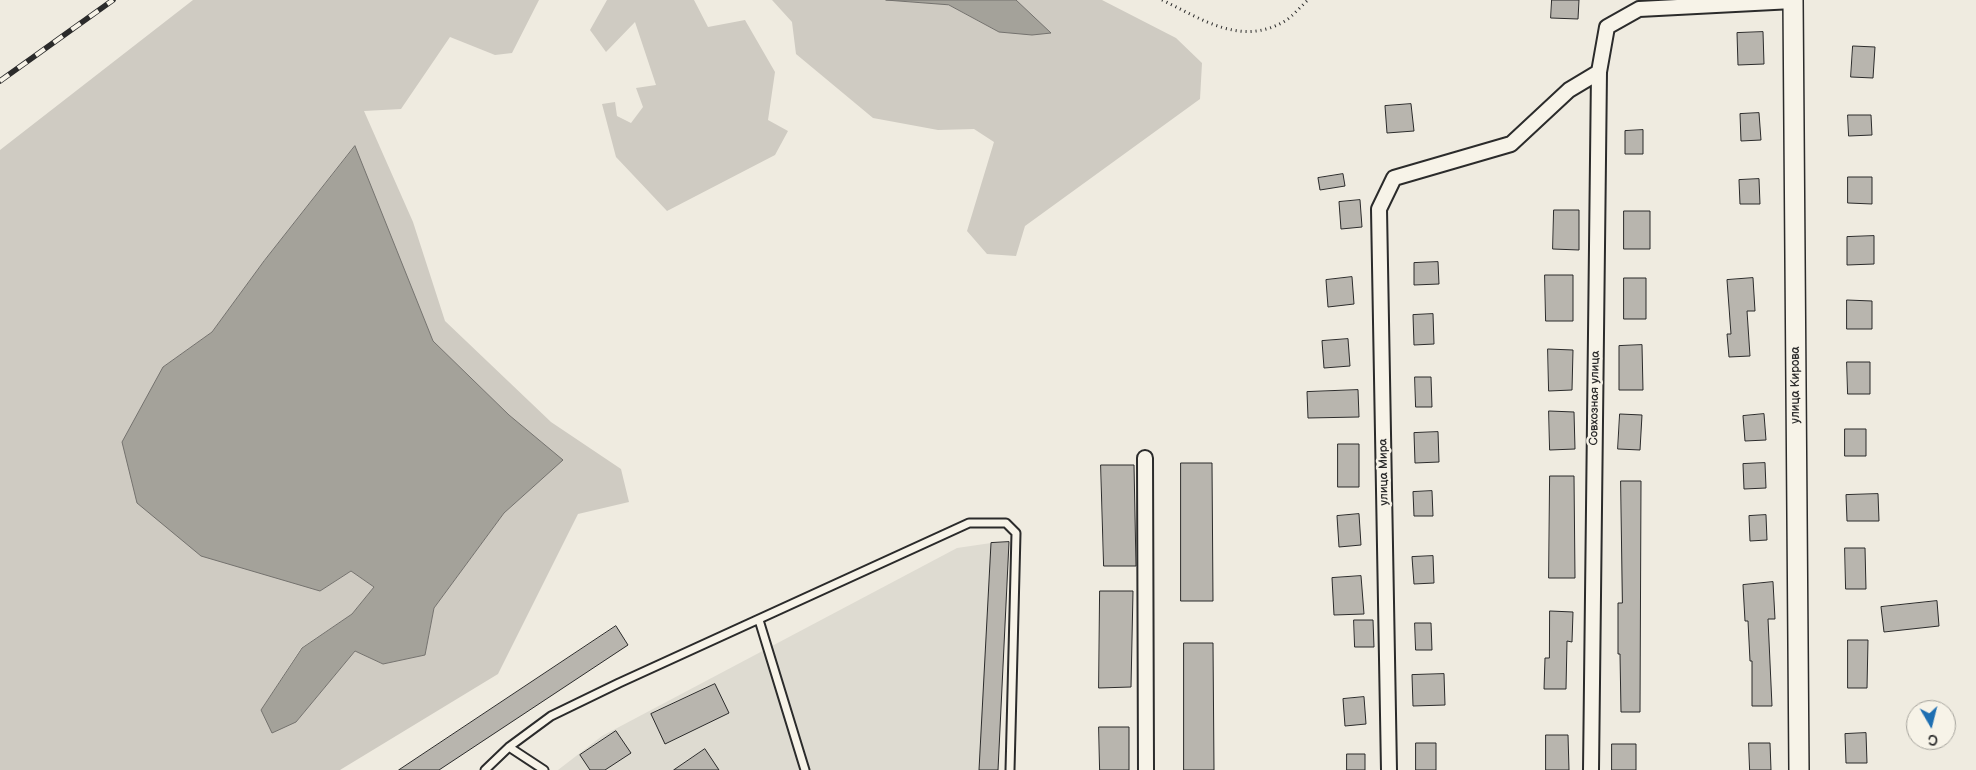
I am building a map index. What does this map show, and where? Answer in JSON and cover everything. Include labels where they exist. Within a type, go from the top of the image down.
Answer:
[{"type":"street","name":"Совхозная улица","points":[[1591,770],[1598,72],[1607,27],[1639,9],[1793,0]]},
{"type":"street","name":"улица Кирова","points":[[1793,0],[1799,770]]},
{"type":"street","name":"улица Мира","points":[[1389,770],[1379,210],[1394,178],[1512,144],[1569,90],[1598,72]]},
{"type":"street","points":[[1145,458],[1146,770]]},
{"type":"lane","points":[[485,770],[509,747],[551,716],[619,682],[969,523],[1006,523],[1016,533],[1010,770]]},
{"type":"lane","points":[[759,620],[805,770]]},
{"type":"lane","points":[[509,747],[544,770]]},
{"type":"path","points":[[1162,0],[1224,30],[1258,32],[1286,20],[1308,0]]},
{"type":"shaded area","points":[[193,0],[539,0],[512,53],[495,55],[450,37],[401,109],[364,111],[413,222],[445,321],[551,422],[621,469],[629,502],[578,514],[498,674],[340,770],[0,770],[0,150]],"holes":[[[355,147],[433,341],[509,415],[562,460],[504,513],[434,608],[425,655],[383,664],[355,651],[296,722],[261,710],[301,648],[352,614],[374,587],[351,571],[320,591],[301,584],[163,367],[212,332],[264,261]]]},
{"type":"shaded area","points":[[607,0],[694,0],[708,27],[745,20],[775,72],[768,120],[788,131],[775,155],[667,211],[616,157],[602,104],[615,102],[617,116],[631,123],[643,107],[636,88],[656,85],[635,22],[606,52],[590,30]]},
{"type":"shaded area","points":[[772,0],[886,0],[949,5],[999,32],[1050,33],[1016,0],[1102,0],[1176,38],[1202,63],[1200,99],[1025,226],[1016,256],[987,254],[967,231],[994,142],[974,129],[938,130],[873,118],[796,54],[792,22]]},
{"type":"shaded area","points":[[886,0],[1016,0],[1051,33],[1032,35],[999,32],[949,5]]},
{"type":"shaded area","points":[[355,146],[433,341],[509,415],[563,460],[504,513],[434,608],[425,655],[383,664],[355,651],[296,722],[272,733],[261,710],[302,648],[352,614],[374,587],[351,571],[320,591],[201,556],[137,503],[122,442],[163,367],[212,332],[264,261]]},
{"type":"shaded area","points":[[991,543],[979,770],[558,770],[602,736],[957,548]]},
{"type":"building","points":[[1552,0],[1579,0],[1578,19],[1551,18]]},
{"type":"building","points":[[1763,32],[1764,64],[1738,65],[1737,33]]},
{"type":"building","points":[[1853,46],[1875,47],[1873,78],[1851,77]]},
{"type":"building","points":[[1411,104],[1414,131],[1387,133],[1385,106]]},
{"type":"building","points":[[1759,113],[1761,140],[1741,141],[1740,114]]},
{"type":"building","points":[[1848,115],[1871,115],[1872,135],[1849,136]]},
{"type":"building","points":[[1643,130],[1643,154],[1625,154],[1625,131]]},
{"type":"building","points":[[1343,174],[1345,186],[1320,190],[1318,178]]},
{"type":"building","points":[[1848,177],[1872,177],[1872,204],[1848,203]]},
{"type":"building","points":[[1759,179],[1760,204],[1740,204],[1739,180]]},
{"type":"building","points":[[1360,200],[1362,227],[1341,229],[1339,202]]},
{"type":"building","points":[[1554,210],[1579,210],[1579,250],[1553,249]]},
{"type":"building","points":[[1624,211],[1650,211],[1650,249],[1624,249]]},
{"type":"building","points":[[1874,236],[1874,264],[1847,265],[1847,237]]},
{"type":"building","points":[[1438,262],[1439,284],[1414,285],[1414,263]]},
{"type":"building","points":[[1545,275],[1573,275],[1573,321],[1546,321]]},
{"type":"building","points":[[1352,277],[1354,304],[1328,307],[1326,280]]},
{"type":"building","points":[[1624,278],[1646,278],[1646,319],[1624,319]]},
{"type":"building","points":[[1753,278],[1755,311],[1747,311],[1750,356],[1729,357],[1727,334],[1731,334],[1727,280]]},
{"type":"building","points":[[1847,300],[1872,301],[1872,329],[1847,329]]},
{"type":"building","points":[[1433,314],[1434,344],[1414,345],[1413,315]]},
{"type":"building","points":[[1348,339],[1350,366],[1324,368],[1322,341]]},
{"type":"building","points":[[1642,345],[1643,390],[1619,390],[1619,346]]},
{"type":"building","points":[[1548,349],[1573,350],[1572,390],[1549,391]]},
{"type":"building","points":[[1847,362],[1870,362],[1870,394],[1848,394]]},
{"type":"building","points":[[1415,377],[1431,377],[1432,407],[1416,407]]},
{"type":"building","points":[[1358,390],[1359,417],[1308,418],[1307,392]]},
{"type":"building","points":[[1549,411],[1574,412],[1575,449],[1550,450]]},
{"type":"building","points":[[1620,414],[1642,415],[1640,450],[1618,449]]},
{"type":"building","points":[[1764,414],[1766,440],[1745,441],[1743,416]]},
{"type":"building","points":[[1845,429],[1866,429],[1866,456],[1845,456]]},
{"type":"building","points":[[1438,432],[1439,462],[1415,463],[1414,433]]},
{"type":"building","points":[[1338,444],[1359,444],[1359,487],[1338,487]]},
{"type":"building","points":[[1181,463],[1212,463],[1213,601],[1181,601]]},
{"type":"building","points":[[1765,463],[1766,488],[1744,489],[1743,464]]},
{"type":"building","points":[[1101,465],[1134,465],[1136,566],[1104,566]]},
{"type":"building","points":[[1550,476],[1574,476],[1575,578],[1549,578]]},
{"type":"building","points":[[1621,481],[1641,481],[1640,712],[1621,712],[1618,603],[1622,603]]},
{"type":"building","points":[[1432,491],[1433,516],[1414,516],[1413,492]]},
{"type":"building","points":[[1878,494],[1879,521],[1847,521],[1846,495]]},
{"type":"building","points":[[1359,514],[1361,545],[1339,547],[1337,516]]},
{"type":"building","points":[[1766,515],[1767,540],[1750,541],[1749,516]]},
{"type":"building","points":[[1009,542],[998,770],[979,770],[991,543]]},
{"type":"building","points":[[1845,548],[1865,548],[1866,589],[1846,589]]},
{"type":"building","points":[[1433,556],[1434,583],[1414,584],[1412,557]]},
{"type":"building","points":[[1361,576],[1364,614],[1334,615],[1332,578]]},
{"type":"building","points":[[1773,582],[1775,619],[1768,619],[1772,706],[1752,706],[1752,661],[1750,661],[1748,621],[1745,621],[1743,585]]},
{"type":"building","points":[[1100,591],[1133,591],[1131,687],[1099,688]]},
{"type":"building","points":[[1937,601],[1939,626],[1884,632],[1881,607]]},
{"type":"building","points":[[1550,611],[1573,612],[1572,642],[1567,641],[1566,689],[1544,689],[1545,658],[1549,658]]},
{"type":"building","points":[[1354,620],[1373,620],[1374,647],[1355,647]]},
{"type":"building","points":[[1415,623],[1431,623],[1432,650],[1416,650]]},
{"type":"building","points":[[616,626],[628,645],[439,770],[399,770]]},
{"type":"building","points":[[1848,640],[1868,640],[1867,688],[1848,688]]},
{"type":"building","points":[[1184,643],[1213,643],[1214,770],[1184,770]]},
{"type":"building","points":[[1444,674],[1445,705],[1413,706],[1412,675]]},
{"type":"building","points":[[715,684],[729,713],[665,744],[651,714]]},
{"type":"building","points":[[1364,697],[1366,724],[1345,726],[1343,699]]},
{"type":"building","points":[[1099,727],[1129,727],[1129,770],[1100,770]]},
{"type":"building","points":[[616,731],[631,753],[605,770],[590,770],[580,755]]},
{"type":"building","points":[[1866,733],[1867,763],[1846,763],[1845,734]]},
{"type":"building","points":[[1546,735],[1568,735],[1569,770],[1546,770]]},
{"type":"building","points":[[1416,743],[1436,743],[1436,770],[1416,770]]},
{"type":"building","points":[[1749,743],[1770,743],[1771,770],[1750,770]]},
{"type":"building","points":[[1612,744],[1636,744],[1636,770],[1612,770]]},
{"type":"building","points":[[705,749],[719,770],[674,770]]},
{"type":"building","points":[[1347,754],[1365,754],[1365,770],[1347,770]]},
{"type":"railway","points":[[0,81],[113,0]]}]
